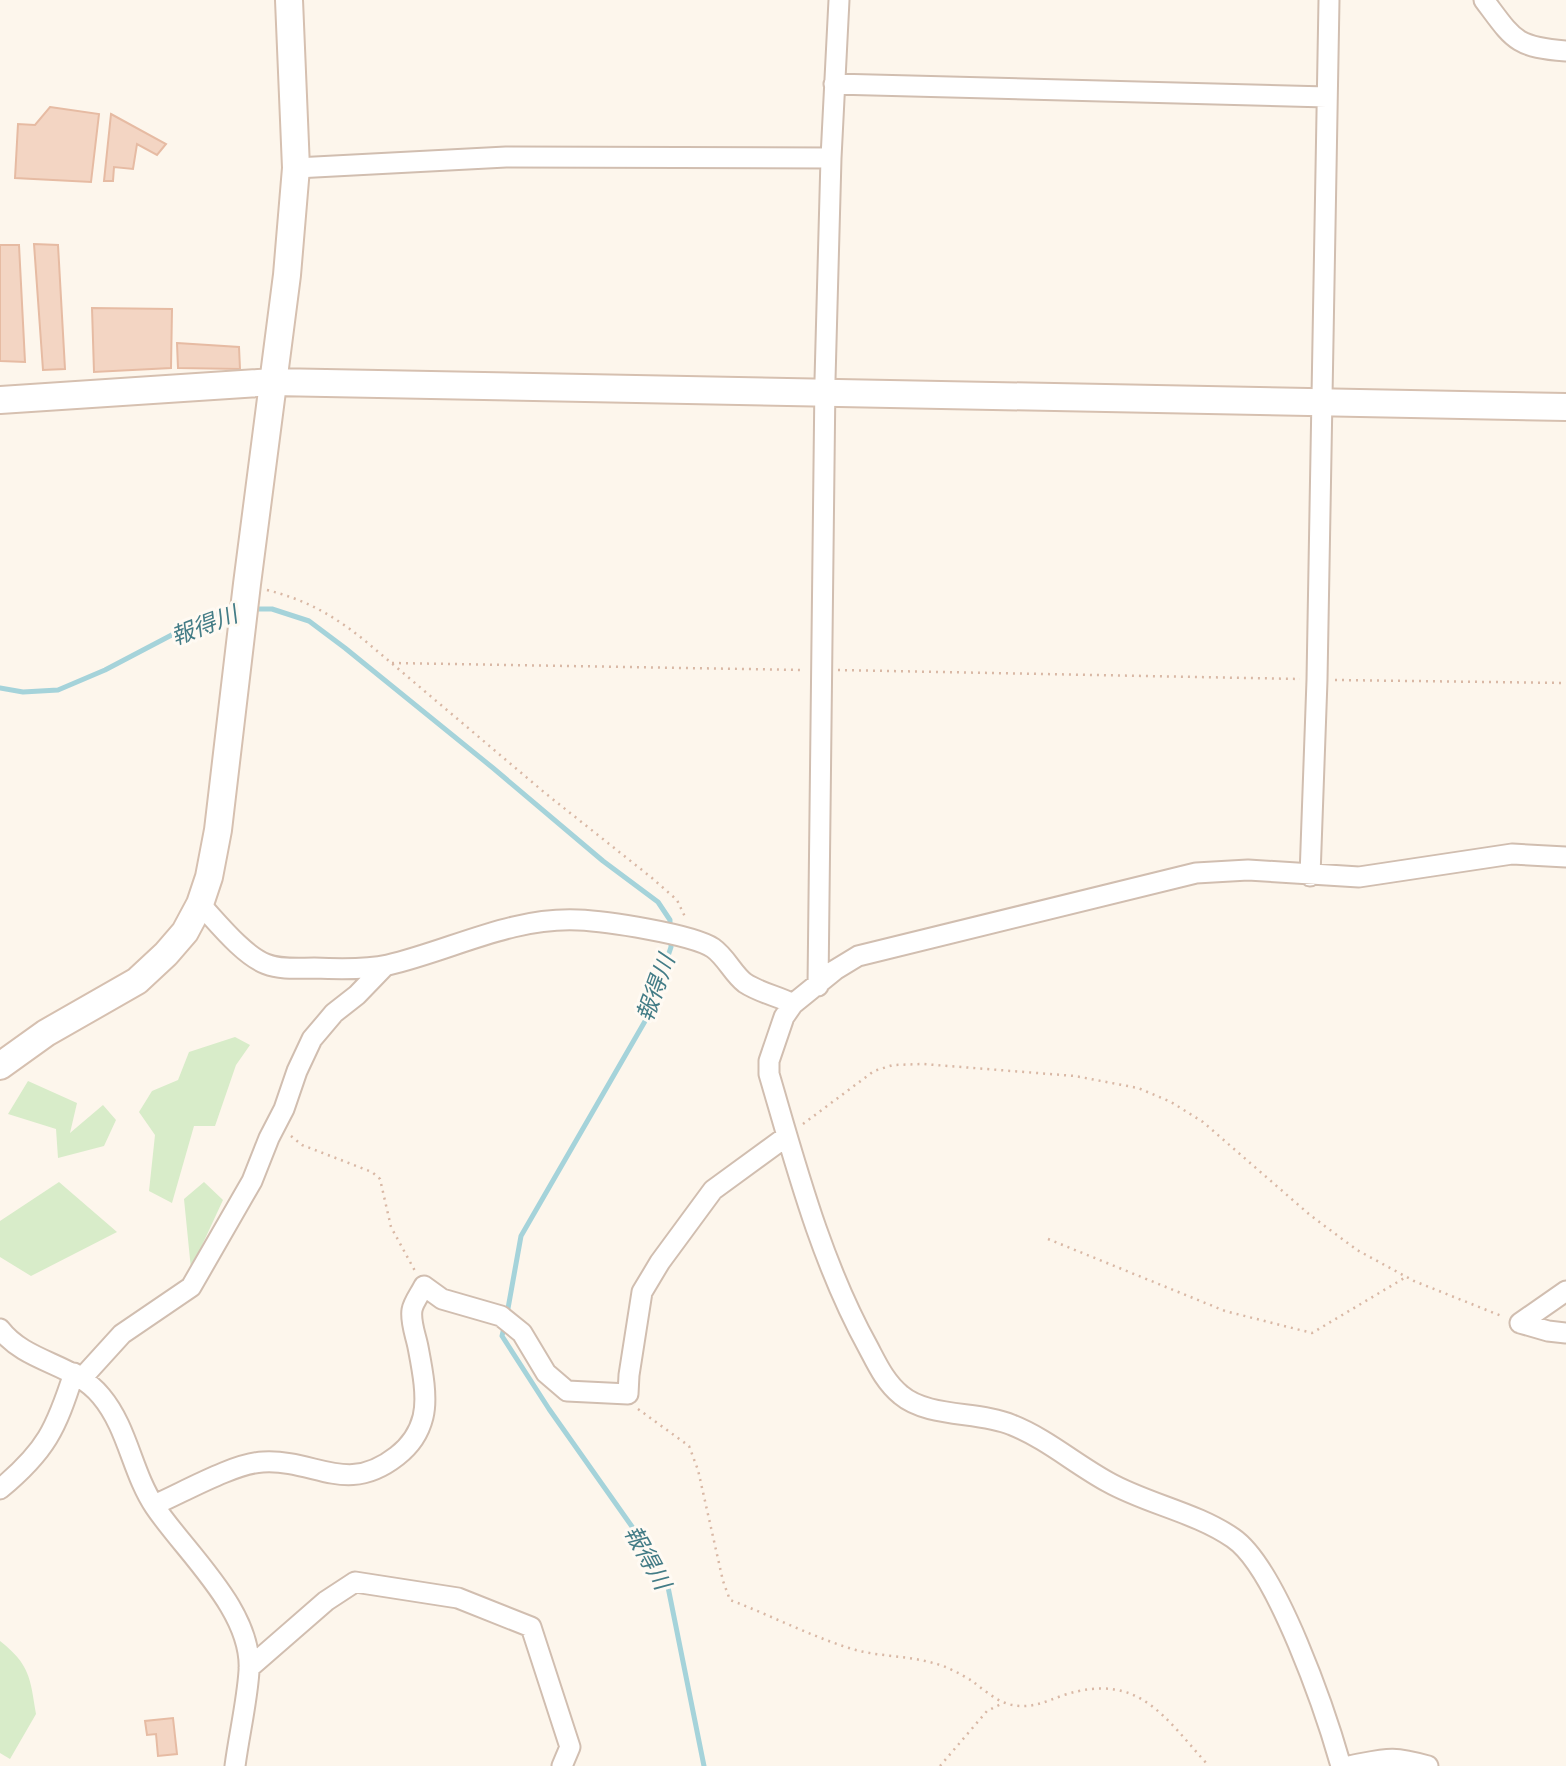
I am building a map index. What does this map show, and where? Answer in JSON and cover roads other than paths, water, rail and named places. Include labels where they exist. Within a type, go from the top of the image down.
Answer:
[{"type":"street","points":[[0,1066],[46,1034],[136,981],[166,954],[185,932],[200,904],[209,877],[218,830],[287,275],[296,168],[289,0]]},
{"type":"street","points":[[818,986],[825,393],[831,158],[839,0]]},
{"type":"street","points":[[1310,876],[1317,680],[1329,0]]},
{"type":"street","points":[[1484,0],[1523,46],[1566,51]]},
{"type":"street","points":[[834,84],[1327,97]]},
{"type":"street","points":[[296,168],[506,157],[831,158]]},
{"type":"street","points":[[0,400],[273,382],[1566,407]]},
{"type":"street","points":[[1341,1766],[1322,1707],[1271,1586],[1249,1553],[1235,1539],[1108,1482],[1000,1419],[922,1406],[902,1396],[886,1380],[858,1330],[830,1268],[769,1074],[769,1061],[784,1017],[793,1004],[835,970],[858,956],[1196,873],[1248,870],[1359,877],[1512,854],[1566,857]]},
{"type":"street","points":[[200,904],[251,955],[267,964],[284,968],[385,966],[494,931],[540,921],[580,920],[692,939],[712,947],[743,982],[793,1004]]},
{"type":"street","points":[[0,1489],[27,1465],[50,1437],[78,1376],[122,1334],[191,1287],[252,1181],[313,1039],[334,1013],[357,995],[385,966]]},
{"type":"street","points":[[154,1505],[236,1468],[262,1462],[280,1462],[341,1475],[361,1475],[381,1468],[400,1453],[415,1438],[424,1415],[424,1385],[412,1309],[424,1286],[442,1298],[501,1316],[522,1334],[546,1373],[567,1391],[628,1394],[642,1292],[660,1262],[713,1190],[788,1136]]},
{"type":"street","points":[[1566,1291],[1520,1323],[1566,1333]]},
{"type":"street","points":[[0,1329],[8,1339],[26,1352],[78,1376],[102,1396],[117,1420],[154,1505],[225,1597],[244,1639],[249,1668],[235,1766]]},
{"type":"street","points":[[249,1668],[326,1601],[355,1582],[458,1598],[531,1627],[570,1747],[562,1766]]},
{"type":"street","points":[[1349,1766],[1381,1758],[1401,1758],[1427,1766]]},
{"type":"waterway","name":"報得川","points":[[0,688],[23,692],[58,690],[105,670],[204,618],[236,608]]},
{"type":"waterway","name":"報得川","points":[[253,609],[272,609],[309,621],[345,648],[603,861],[658,902],[670,920],[670,929]]},
{"type":"waterway","name":"報得川","points":[[507,1314],[521,1236],[648,1016],[671,947],[671,939]]},
{"type":"waterway","name":"報得川","points":[[505,1323],[502,1336],[549,1409],[645,1545],[668,1587],[704,1766]]}]
